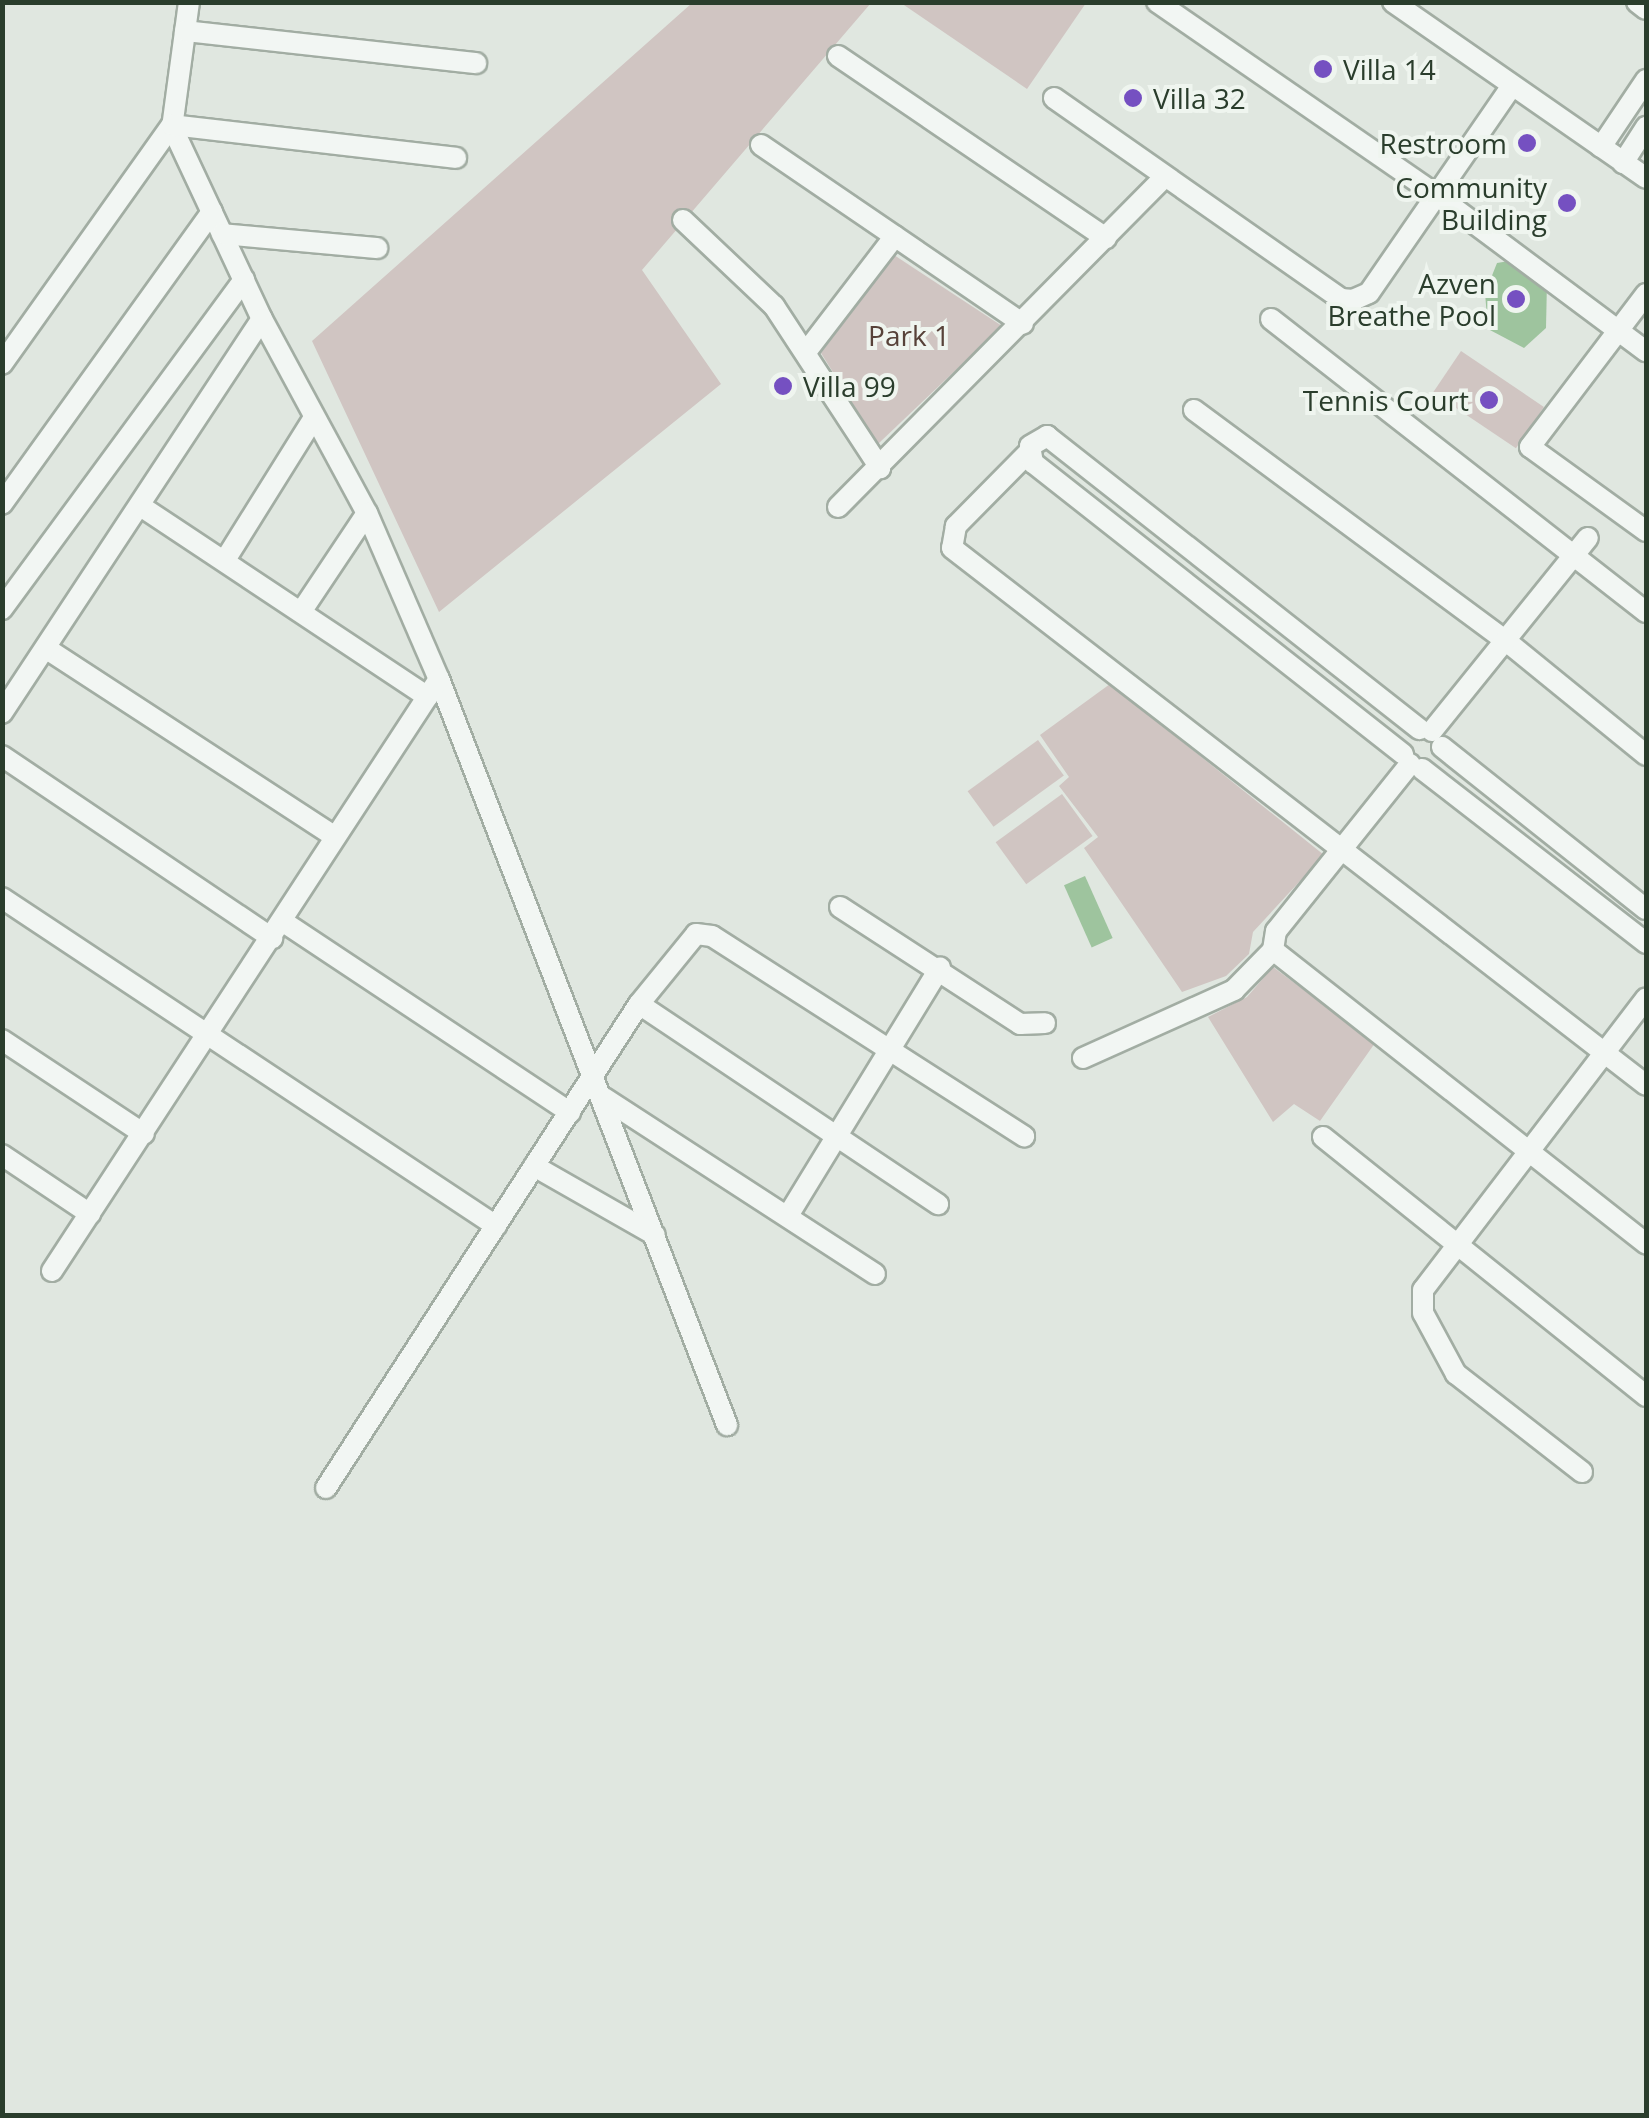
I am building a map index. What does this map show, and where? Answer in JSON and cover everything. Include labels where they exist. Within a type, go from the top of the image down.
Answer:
[{"type":"street","points":[[2,364],[172,125],[190,2]]},
{"type":"street","points":[[1157,2],[1435,194],[1646,351]]},
{"type":"street","points":[[1394,2],[1646,178]]},
{"type":"street","points":[[1636,2],[1646,9]]},
{"type":"street","points":[[185,31],[476,63]]},
{"type":"street","points":[[838,56],[1106,238]]},
{"type":"street","points":[[1600,148],[1646,80]]},
{"type":"street","points":[[1054,98],[1340,300],[1368,293],[1511,87]]},
{"type":"street","points":[[172,125],[456,158]]},
{"type":"street","points":[[172,125],[262,318],[367,513],[433,688],[594,1071],[727,1425]]},
{"type":"street","points":[[1623,163],[1646,127]]},
{"type":"street","points":[[761,145],[1022,324]]},
{"type":"street","points":[[838,507],[1165,176]]},
{"type":"street","points":[[2,504],[212,212]]},
{"type":"street","points":[[683,220],[763,294],[806,352],[880,468]]},
{"type":"street","points":[[222,234],[377,248]]},
{"type":"street","points":[[806,352],[895,236]]},
{"type":"street","points":[[2,609],[244,279]]},
{"type":"street","points":[[1646,294],[1530,447],[1646,532]]},
{"type":"street","points":[[2,713],[142,507],[262,318]]},
{"type":"street","points":[[1271,319],[1581,546],[1646,612]]},
{"type":"street","points":[[1194,410],[1506,640],[1646,755]]},
{"type":"street","points":[[225,560],[313,419]]},
{"type":"street","points":[[1646,909],[1047,436],[956,526],[952,548],[1346,847],[1646,1085]]},
{"type":"street","points":[[1028,453],[1412,762],[1646,943]]},
{"type":"street","points":[[142,507],[433,688]]},
{"type":"street","points":[[304,610],[367,513]]},
{"type":"street","points":[[1412,762],[1404,740],[1431,736],[1581,546]]},
{"type":"street","points":[[1233,616],[1250,598]]},
{"type":"street","points":[[47,649],[335,837]]},
{"type":"street","points":[[52,1271],[433,688]]},
{"type":"street","points":[[1412,762],[1434,764],[1431,736]]},
{"type":"street","points":[[2,756],[570,1112]]},
{"type":"street","points":[[1083,1058],[1234,990],[1272,950],[1276,931],[1412,762]]},
{"type":"street","points":[[2,898],[496,1226]]},
{"type":"street","points":[[840,907],[940,968],[1020,1024],[1045,1023]]},
{"type":"street","points":[[326,1488],[638,1004],[696,934],[706,934],[1024,1136]]},
{"type":"street","points":[[1272,950],[1646,1244]]},
{"type":"street","points":[[789,1214],[940,968]]},
{"type":"street","points":[[1582,1472],[1456,1374],[1442,1356],[1421,1300],[1426,1280],[1646,998]]},
{"type":"street","points":[[638,1004],[840,1134],[938,1204]]},
{"type":"street","points":[[2,1040],[144,1134]]},
{"type":"street","points":[[604,1098],[789,1214],[875,1274]]},
{"type":"street","points":[[1322,1137],[1646,1396]]},
{"type":"street","points":[[2,1155],[90,1214]]},
{"type":"street","points":[[534,1166],[655,1234]]},
{"type":"green space","points":[[692,3],[871,3],[642,270],[721,384],[439,612],[312,341]]},
{"type":"green space","points":[[901,3],[1086,3],[1027,89]]},
{"type":"green space","name":"Park 1","points":[[894,255],[1002,326],[878,444],[821,353]]},
{"type":"green space","name":"Tennis Court","points":[[1461,351],[1544,407],[1516,448],[1433,392]]},
{"type":"green space","points":[[1110,684],[1324,855],[1253,932],[1249,954],[1226,976],[1182,992],[1084,848],[1098,837],[1059,786],[1069,777],[1040,735]]},
{"type":"green space","points":[[1038,740],[1064,776],[993,827],[968,791]]},
{"type":"green space","points":[[1062,794],[1093,836],[1026,884],[996,842]]},
{"type":"green space","points":[[1273,967],[1375,1043],[1320,1121],[1294,1104],[1273,1122],[1208,1017],[1247,997]]},
{"type":"shaded area","name":"Azven Breathe Pool","points":[[1515,260],[1547,282],[1546,328],[1524,348],[1488,329],[1485,293],[1497,263]]},
{"type":"shaded area","points":[[1085,876],[1113,938],[1092,947],[1064,885]]},
{"type":"place","name":"Villa 14","points":[[1323,69]]},
{"type":"place","name":"Villa 32","points":[[1133,98]]},
{"type":"place","name":"Restroom","points":[[1527,143]]},
{"type":"place","name":"Community Building","points":[[1567,203]]},
{"type":"place","name":"Azven Breathe Pool","points":[[1516,299]]},
{"type":"place","name":"Villa 99","points":[[783,386]]},
{"type":"place","name":"Tennis Court","points":[[1489,400]]}]
